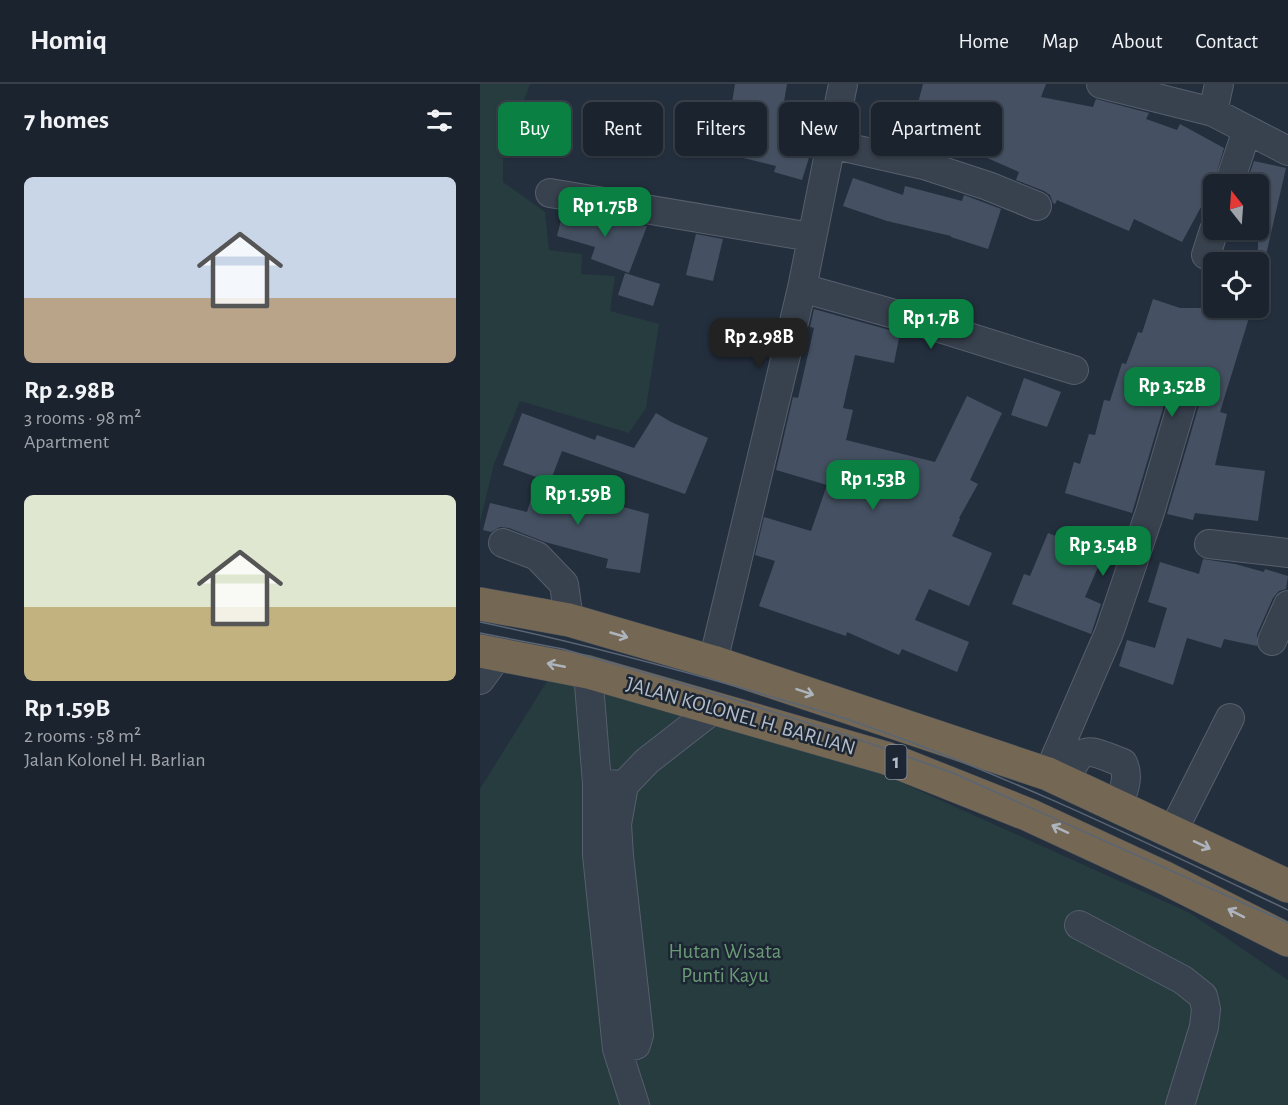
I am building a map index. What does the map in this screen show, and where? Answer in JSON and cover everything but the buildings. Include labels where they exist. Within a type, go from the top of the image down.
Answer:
[{"type":"highway","name":"JALAN KOLONEL H. BARLIAN","points":[[480,604],[569,620],[713,662],[1003,759],[1057,778],[1288,886]]},
{"type":"highway","name":"JALAN KOLONEL H. BARLIAN","points":[[489,652],[588,672],[886,758],[987,798],[1165,878],[1288,940]]},
{"type":"highway","points":[[987,798],[1003,759]]},
{"type":"street","points":[[1101,84],[1213,112],[1288,151]]},
{"type":"street","points":[[1213,112],[1219,84]]},
{"type":"street","points":[[836,102],[838,85]]},
{"type":"street","points":[[1232,174],[1247,130]]},
{"type":"street","points":[[859,150],[924,165],[988,186],[1037,206]]},
{"type":"street","points":[[713,662],[802,288],[829,156]]},
{"type":"street","points":[[550,193],[812,237]]},
{"type":"street","points":[[802,288],[898,315],[1074,370]]},
{"type":"street","points":[[1057,778],[1150,512],[1186,390]]},
{"type":"street","points":[[503,543],[537,556],[564,584],[569,620]]},
{"type":"street","points":[[1209,544],[1288,553]]},
{"type":"street","points":[[1272,641],[1288,605]]},
{"type":"street","points":[[480,680],[489,652]]},
{"type":"street","points":[[588,672],[611,784],[597,855],[617,1049],[635,1105]]},
{"type":"street","points":[[611,784],[647,762],[716,708]]},
{"type":"street","points":[[1173,831],[1230,718]]},
{"type":"street","points":[[1079,926],[1183,980],[1203,996],[1206,1009],[1204,1027],[1180,1105]]},
{"type":"green space","points":[[480,84],[530,84],[523,102],[498,102],[498,156],[504,156],[503,182],[545,212],[549,250],[582,254],[581,274],[615,276],[610,311],[659,324],[646,408],[629,433],[520,401],[494,464],[480,522]]},
{"type":"green space","name":"Hutan Wisata Punti Kayu","points":[[562,657],[836,753],[1190,913],[1288,980],[1288,1105],[480,1105],[480,789]]},
{"type":"tram line","points":[[480,622],[651,663],[852,721],[1018,785],[1288,910]]},
{"type":"tram line","points":[[480,633],[563,649],[697,688],[849,736],[953,773],[1288,923]]}]
